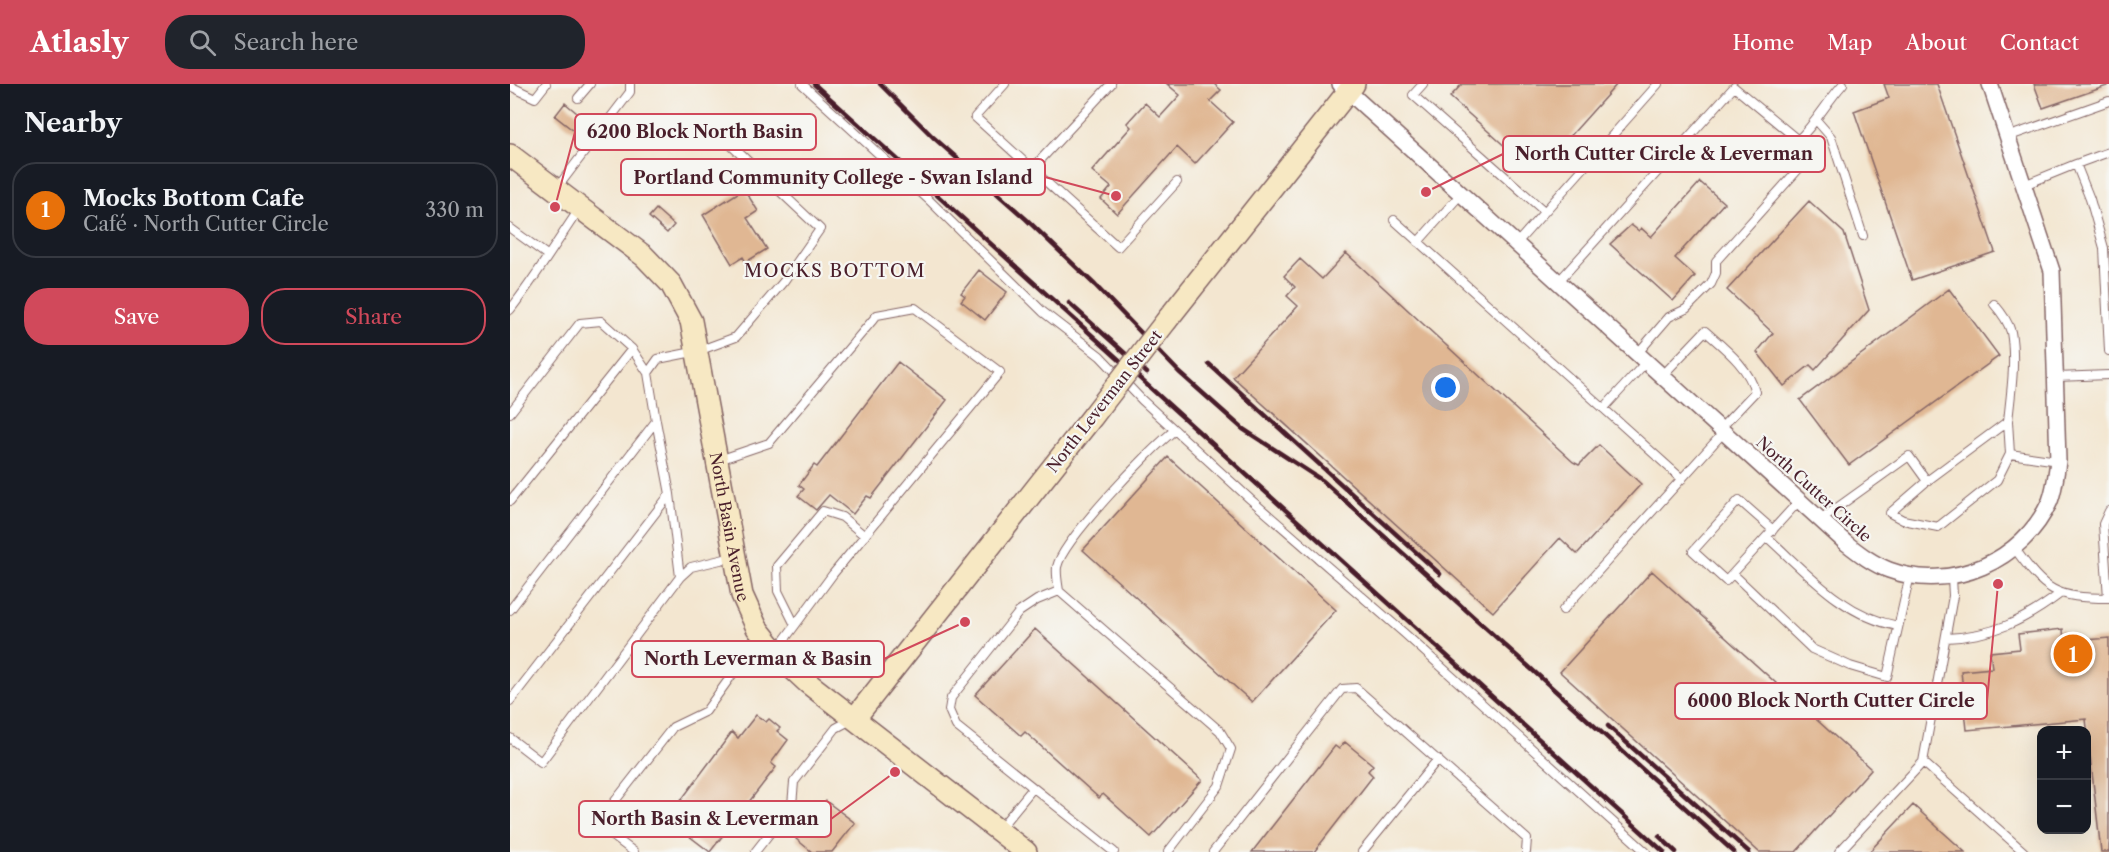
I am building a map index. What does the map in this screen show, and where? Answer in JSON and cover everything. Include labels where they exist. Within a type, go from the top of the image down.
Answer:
[{"type":"street","name":"North Cutter Circle","points":[[1347,86],[1461,194],[1820,520],[1864,557],[1887,569],[1910,575],[1952,577],[1989,564],[2015,549],[2032,531],[2050,500],[2058,461],[2052,271],[1990,84]]},
{"type":"street","name":"North Leverman Street","points":[[855,718],[1093,416],[1347,86]]},
{"type":"street","name":"North Basin Avenue","points":[[510,155],[580,207],[663,274],[685,308],[698,351],[744,601],[771,646],[808,683],[1026,852]]},
{"type":"lane","points":[[510,86],[535,98],[546,84]]},
{"type":"lane","points":[[578,99],[590,84]]},
{"type":"lane","points":[[556,189],[630,92],[630,84]]},
{"type":"lane","points":[[802,84],[915,186],[1043,312],[1100,356],[1175,430],[1646,852]]},
{"type":"lane","points":[[1005,84],[975,117],[1118,247],[1177,182]]},
{"type":"lane","points":[[1032,170],[1111,84]]},
{"type":"lane","points":[[1423,84],[1413,95],[1544,212]]},
{"type":"lane","points":[[1516,244],[1658,84]]},
{"type":"lane","points":[[1798,140],[1817,122],[1819,112],[1843,84]]},
{"type":"lane","points":[[1558,282],[1734,87],[1804,147],[1804,163],[1716,261],[1716,273],[1711,284],[1698,300],[1669,317],[1642,358],[1604,408]]},
{"type":"lane","points":[[2007,137],[2109,101]]},
{"type":"lane","points":[[1817,122],[1831,137],[1863,236]]},
{"type":"lane","points":[[648,373],[658,359],[698,351],[736,337],[784,281],[820,229],[718,133]]},
{"type":"lane","points":[[2024,185],[2109,152]]},
{"type":"lane","points":[[2076,164],[2090,199],[2104,248],[2109,351]]},
{"type":"lane","points":[[1418,242],[1461,194]]},
{"type":"lane","points":[[510,310],[544,267],[548,255],[580,207]]},
{"type":"lane","points":[[1394,220],[1682,479]]},
{"type":"lane","points":[[510,228],[548,255]]},
{"type":"lane","points":[[1994,304],[2005,318],[2011,332],[2012,382],[2008,421],[2010,454],[1997,480],[1938,527],[1903,520],[1890,513],[1927,481],[2008,421]]},
{"type":"lane","points":[[634,852],[597,824],[673,727],[706,711],[747,654],[771,646],[795,625],[1000,372],[915,308],[877,315],[769,443],[718,461]]},
{"type":"lane","points":[[510,413],[580,323],[601,321],[633,350],[648,373],[670,494],[680,577]]},
{"type":"lane","points":[[1563,610],[1682,479],[1755,392],[1753,382],[1735,359],[1706,331],[1662,376]]},
{"type":"lane","points":[[510,501],[633,350]]},
{"type":"lane","points":[[2056,377],[2109,375]]},
{"type":"lane","points":[[510,610],[656,421]]},
{"type":"lane","points":[[1168,852],[1219,786],[1231,749],[1220,731],[1059,591],[1057,568],[1069,544],[1155,446],[1175,430]]},
{"type":"lane","points":[[2010,454],[2058,461]]},
{"type":"lane","points":[[1820,520],[1909,456],[1927,481]]},
{"type":"lane","points":[[510,702],[670,494]]},
{"type":"lane","points":[[1773,530],[1739,500],[1693,551],[1726,581],[1767,537],[1799,501]]},
{"type":"lane","points":[[795,625],[778,591],[777,566],[824,511],[842,517],[865,536]]},
{"type":"lane","points":[[2015,549],[2038,580],[2051,590],[2108,598],[2103,524],[2109,511]]},
{"type":"lane","points":[[1767,537],[1845,606],[1876,622],[1898,626]]},
{"type":"lane","points":[[510,738],[541,762],[680,577],[691,567],[735,557]]},
{"type":"lane","points":[[1733,574],[1812,649],[1850,666],[1887,677],[1910,575]]},
{"type":"lane","points":[[1839,852],[1923,762],[1953,596],[1952,577]]},
{"type":"lane","points":[[1059,591],[1037,600],[1019,612],[949,704],[950,718],[956,726],[1114,852]]},
{"type":"lane","points":[[1946,638],[1978,636],[1987,633],[2034,613],[2061,593]]},
{"type":"lane","points":[[1213,852],[1342,689],[1356,688],[1527,839],[1526,852]]},
{"type":"lane","points":[[755,852],[792,805],[794,782],[836,728],[855,718]]},
{"type":"lane","points":[[1362,852],[1438,759]]},
{"type":"lane","points":[[1923,762],[2024,852]]},
{"type":"lane","points":[[998,831],[1033,788]]},
{"type":"building","points":[[1167,84],[1214,84],[1221,90],[1210,101],[1233,122],[1195,164],[1177,147],[1117,214],[1101,199],[1111,187],[1092,171],[1131,127],[1127,123],[1145,103],[1160,117],[1180,95]]},
{"type":"building","points":[[1462,84],[1617,84],[1557,151],[1548,144],[1528,167],[1450,97]]},
{"type":"building","points":[[1884,84],[1937,84],[1995,252],[1912,280],[1854,111],[1889,98]]},
{"type":"building","points":[[2034,84],[2107,84],[2107,86],[2043,108]]},
{"type":"building","points":[[565,103],[589,123],[579,135],[555,116]]},
{"type":"building","points":[[1700,182],[1724,203],[1675,258],[1695,276],[1673,301],[1610,244],[1631,225],[1639,231],[1641,228],[1651,237]]},
{"type":"building","points":[[744,189],[758,211],[747,218],[767,249],[746,262],[743,257],[732,264],[703,215]]},
{"type":"building","points":[[1809,201],[1844,233],[1869,310],[1815,370],[1810,365],[1784,386],[1757,352],[1773,333],[1727,290]]},
{"type":"building","points":[[656,209],[674,225],[667,233],[649,217]]},
{"type":"building","points":[[1346,253],[1573,462],[1579,465],[1599,445],[1641,484],[1577,554],[1560,538],[1493,612],[1233,377],[1298,306],[1287,296],[1295,287],[1284,276],[1300,259],[1322,279]]},
{"type":"building","points":[[979,270],[1007,292],[985,320],[961,301],[965,296],[961,293]]},
{"type":"building","points":[[1949,289],[1999,356],[1849,465],[1800,400]]},
{"type":"building","points":[[898,362],[947,400],[871,498],[867,496],[853,514],[829,495],[816,510],[798,496],[804,489],[799,485],[814,465],[817,467]]},
{"type":"building","points":[[1168,457],[1336,610],[1252,702],[1083,550]]},
{"type":"building","points":[[1652,571],[1871,769],[1796,852],[1759,852],[1560,672]]},
{"type":"building","points":[[1035,629],[1202,780],[1151,837],[1103,794],[1099,798],[1025,732],[1021,736],[975,695]]},
{"type":"building","points":[[2063,629],[2064,642],[2109,638],[2109,852],[2101,852],[2091,763],[2091,726],[2087,726],[2086,719],[1967,730],[1961,671],[1992,668],[1990,652],[2020,649],[2018,634]]},
{"type":"building","points":[[756,715],[766,722],[769,719],[780,728],[777,731],[788,740],[771,763],[776,767],[710,852],[667,819],[732,732],[738,738]]},
{"type":"building","points":[[1345,742],[1373,765],[1368,771],[1373,776],[1314,852],[1252,852],[1335,746],[1339,749]]},
{"type":"building","points":[[826,801],[855,823],[832,852],[812,852],[796,839]]},
{"type":"building","points":[[1913,805],[1965,852],[1869,852]]},
{"type":"railway","points":[[814,84],[1664,852]]},
{"type":"railway","points":[[880,84],[933,137],[1026,219],[1095,285],[1179,372],[1243,429],[1323,481],[1734,852]]},
{"type":"railway","points":[[1069,303],[1147,373]]},
{"type":"railway","points":[[1209,364],[1440,574]]},
{"type":"railway","points":[[1608,726],[1749,852]]},
{"type":"railway","points":[[1659,836],[1676,852]]},
{"type":"place","name":"North Cutter Circle & Leverman","points":[[1426,192]]},
{"type":"place","name":"Portland Community College - Swan Island","points":[[1116,196]]},
{"type":"place","name":"6200 Block North Basin","points":[[555,207]]},
{"type":"place","name":"6000 Block North Cutter Circle","points":[[1998,584]]},
{"type":"place","name":"North Leverman & Basin","points":[[965,622]]},
{"type":"place","name":"Mocks Bottom Cafe","points":[[2073,654]]},
{"type":"place","name":"North Basin & Leverman","points":[[895,772]]},
{"type":"district","name":"MOCKS BOTTOM","points":[[835,271]]}]
